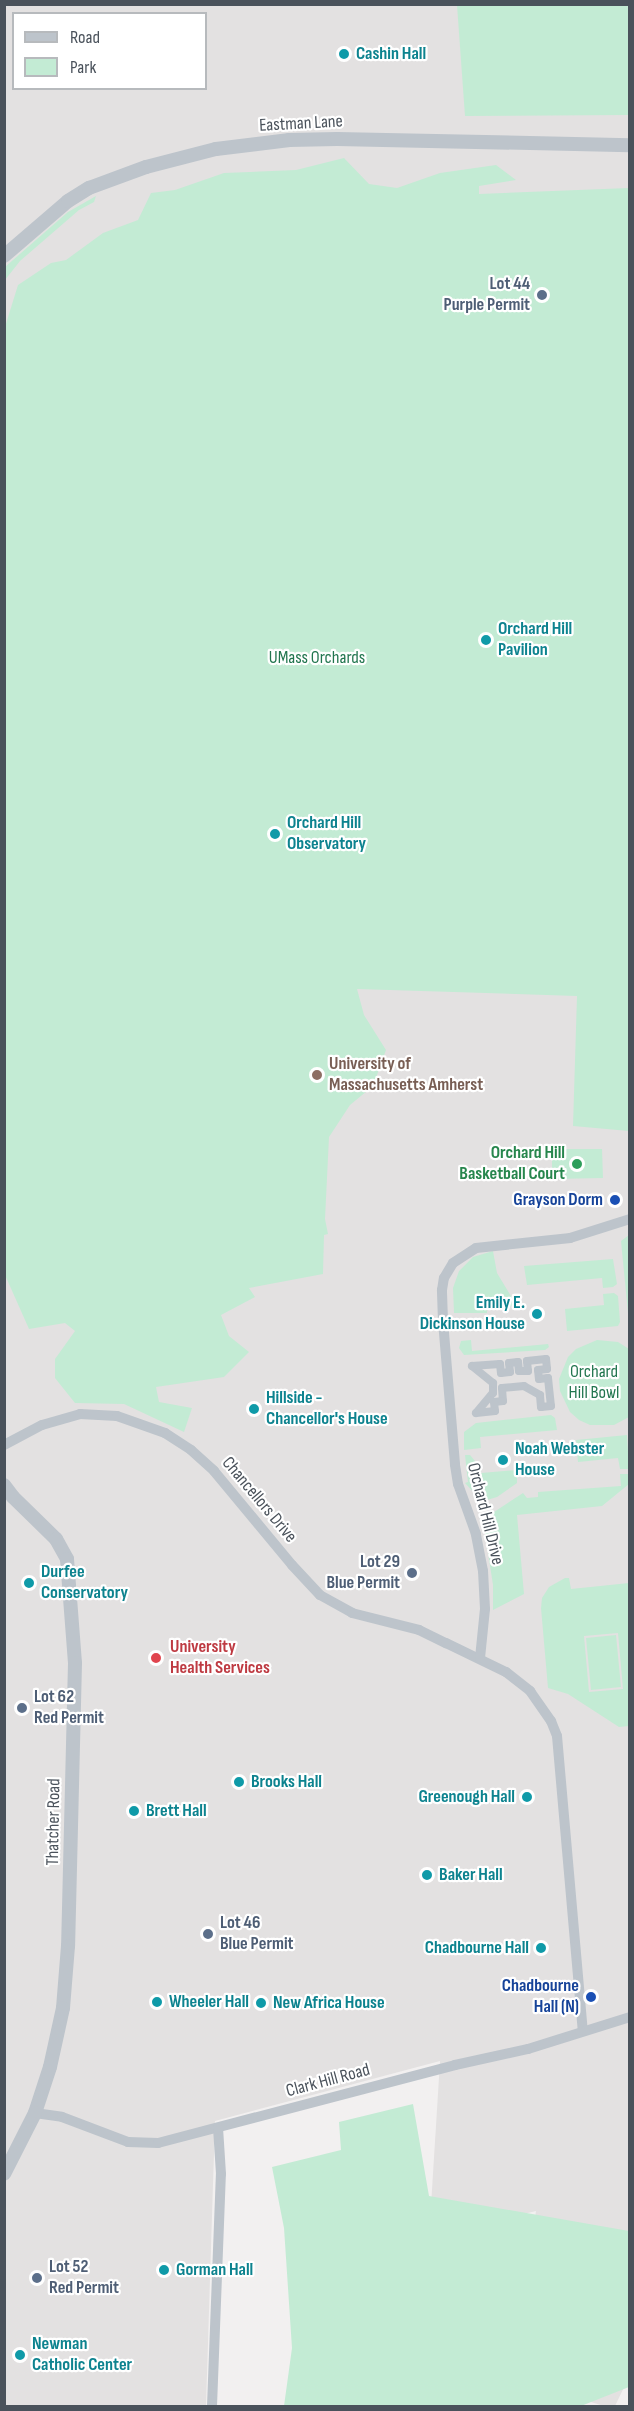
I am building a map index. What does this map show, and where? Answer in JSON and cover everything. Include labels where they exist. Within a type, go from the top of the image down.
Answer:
[{"type":"street","name":"Eastman Lane","points":[[4,256],[68,201],[89,188],[164,161],[216,149],[289,141],[337,140],[630,145]]},
{"type":"street","name":"Orchard Hill Drive","points":[[480,1658],[485,1609],[483,1571],[476,1534],[458,1484],[455,1464],[443,1321],[444,1278],[453,1263],[476,1248],[570,1238],[630,1219]]},
{"type":"street","points":[[546,1359],[547,1369],[538,1370],[539,1378],[548,1378],[550,1406],[541,1407],[540,1395],[524,1386],[502,1388],[503,1401],[494,1402],[495,1411],[476,1413],[493,1393],[493,1383],[472,1366],[500,1364],[501,1373],[510,1372],[509,1363],[518,1362],[519,1371],[528,1371],[527,1361],[546,1359]]},
{"type":"street","name":"Chancellors Drive","points":[[4,1445],[42,1425],[80,1414],[117,1416],[165,1432],[214,1471],[292,1566],[320,1595],[352,1613],[419,1630],[480,1658]]},
{"type":"street","name":"Thatcher Road","points":[[4,1485],[13,1497],[56,1539],[64,1552],[69,1568],[74,1629],[74,1720],[66,1983],[58,2031],[35,2113],[4,2174]]},
{"type":"street","points":[[480,1658],[506,1672],[530,1691],[551,1721],[556,1736],[583,2031]]},
{"type":"street","name":"Clark Hill Road","points":[[35,2113],[62,2117],[128,2142],[144,2144],[183,2138],[444,2068],[528,2049],[630,2017]]},
{"type":"street","points":[[213,2406],[221,2175],[218,2128]]},
{"type":"shaded area","name":"University of Massachusetts Amherst","points":[[5,5],[629,5],[629,2377],[615,2406],[604,2406],[512,2378],[536,2211],[429,2238],[440,2061],[215,2121],[206,2406],[5,2406]]},
{"type":"green space","points":[[457,5],[629,5],[629,115],[465,116]]},
{"type":"green space","name":"UMass Orchards","points":[[344,158],[369,184],[397,188],[440,173],[496,165],[516,180],[479,186],[479,194],[629,188],[629,1131],[573,1126],[577,996],[357,989],[364,1015],[386,1050],[373,1086],[350,1105],[329,1137],[325,1219],[328,1234],[324,1235],[323,1274],[249,1288],[255,1297],[221,1315],[229,1336],[249,1352],[224,1377],[156,1387],[159,1402],[192,1408],[184,1432],[124,1404],[75,1403],[55,1378],[55,1359],[75,1331],[65,1323],[29,1329],[5,1275],[5,327],[18,285],[51,263],[66,260],[103,233],[138,220],[151,193],[175,190],[224,173],[296,170]]},
{"type":"green space","points":[[96,196],[94,202],[79,210],[20,261],[5,280],[5,267],[68,212]]},
{"type":"green space","name":"Orchard Hill Basketball Court","points":[[552,1149],[602,1149],[603,1178],[552,1179]]},
{"type":"green space","points":[[629,1235],[629,1323],[621,1241]]},
{"type":"green space","points":[[493,1251],[497,1273],[517,1306],[487,1308],[487,1313],[454,1313],[453,1288],[459,1271],[473,1257]]},
{"type":"green space","points":[[613,1259],[617,1284],[613,1287],[603,1288],[602,1278],[527,1285],[524,1266]]},
{"type":"green space","points":[[614,1293],[618,1296],[620,1322],[618,1326],[567,1331],[565,1309],[604,1305],[603,1294]]},
{"type":"green space","points":[[471,1340],[472,1351],[548,1344],[549,1347],[545,1350],[464,1355],[459,1348],[461,1341]]},
{"type":"green space","name":"Orchard Hill Bowl","points":[[597,1340],[618,1342],[629,1349],[629,1417],[614,1425],[590,1425],[579,1420],[570,1412],[560,1391],[559,1379],[568,1357],[576,1349]]},
{"type":"green space","points":[[551,1415],[555,1418],[557,1430],[480,1437],[481,1448],[464,1450],[464,1432],[476,1423]]},
{"type":"green space","points":[[627,1435],[629,1469],[620,1469],[618,1458],[578,1462],[576,1440]]},
{"type":"green space","points":[[465,1455],[470,1455],[480,1467],[481,1473],[517,1470],[517,1483],[497,1497],[487,1500],[479,1498],[465,1483],[468,1482]]},
{"type":"green space","points":[[620,1474],[629,1474],[629,1484],[602,1506],[517,1515],[524,1594],[493,1610],[493,1585],[484,1527],[488,1516],[523,1493],[527,1498],[538,1497],[538,1492],[621,1486]]},
{"type":"green space","points":[[565,1578],[569,1578],[571,1589],[629,1583],[629,1726],[619,1727],[568,1694],[548,1688],[541,1608],[542,1598],[549,1587]],"holes":[[[618,1633],[623,1689],[589,1692],[584,1636]]]},
{"type":"green space","points":[[616,1635],[621,1687],[591,1690],[586,1638]]},
{"type":"green space","points":[[413,2104],[429,2196],[629,2231],[629,2387],[581,2406],[284,2406],[292,2348],[284,2228],[272,2167],[341,2150],[339,2122]]},
{"type":"place","name":"Cashin Hall","points":[[344,54]]},
{"type":"place","name":"Lot 44 Purple Permit","points":[[542,295]]},
{"type":"place","name":"Orchard Hill Pavilion","points":[[486,640]]},
{"type":"place","name":"Orchard Hill Observatory","points":[[275,834]]},
{"type":"place","name":"University of Massachusetts Amherst","points":[[317,1075]]},
{"type":"place","name":"Orchard Hill Basketball Court","points":[[577,1164]]},
{"type":"place","name":"Grayson Dorm","points":[[615,1200]]},
{"type":"place","name":"Emily E. Dickinson House","points":[[537,1314]]},
{"type":"place","name":"Hillside - Chancellor's House","points":[[254,1409]]},
{"type":"place","name":"Noah Webster House","points":[[503,1460]]},
{"type":"place","name":"Lot 29 Blue Permit","points":[[412,1573]]},
{"type":"place","name":"Durfee Conservatory","points":[[29,1583]]},
{"type":"place","name":"University Health Services","points":[[156,1658]]},
{"type":"place","name":"Lot 62 Red Permit","points":[[22,1708]]},
{"type":"place","name":"Brooks Hall","points":[[239,1782]]},
{"type":"place","name":"Greenough Hall","points":[[527,1797]]},
{"type":"place","name":"Brett Hall","points":[[134,1811]]},
{"type":"place","name":"Baker Hall","points":[[427,1875]]},
{"type":"place","name":"Lot 46 Blue Permit","points":[[208,1934]]},
{"type":"place","name":"Chadbourne Hall","points":[[541,1948]]},
{"type":"place","name":"Chadbourne Hall (N)","points":[[591,1997]]},
{"type":"place","name":"Wheeler Hall","points":[[157,2002]]},
{"type":"place","name":"New Africa House","points":[[261,2003]]},
{"type":"place","name":"Gorman Hall","points":[[164,2270]]},
{"type":"place","name":"Lot 52 Red Permit","points":[[37,2278]]},
{"type":"place","name":"Newman Catholic Center","points":[[20,2355]]}]
